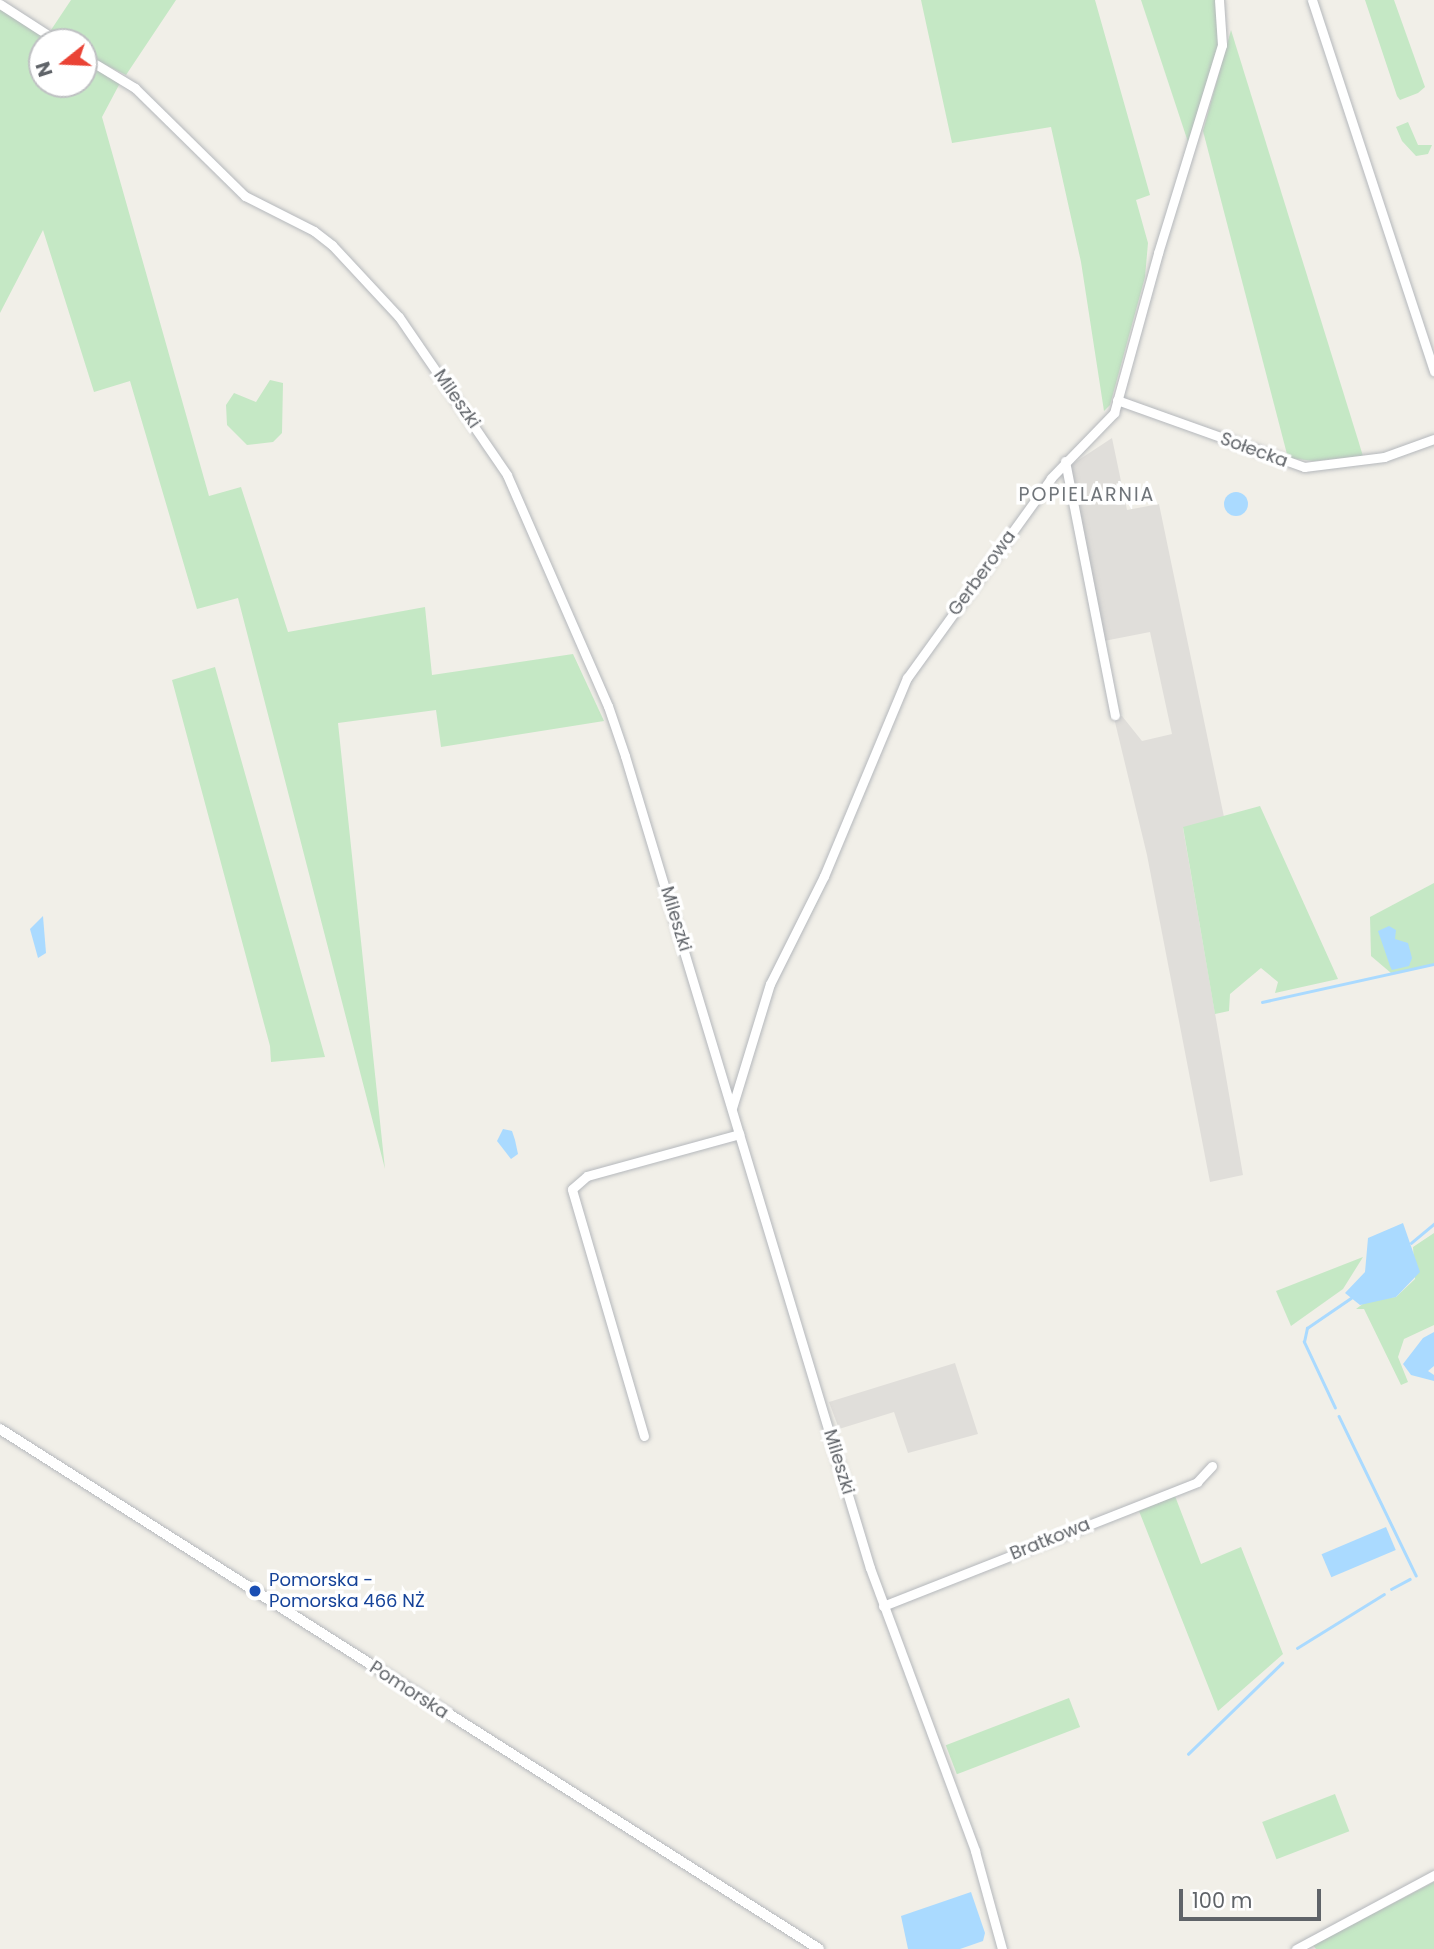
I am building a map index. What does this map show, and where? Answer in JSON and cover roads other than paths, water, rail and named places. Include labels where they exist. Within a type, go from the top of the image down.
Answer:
[{"type":"street","name":"Gerberowa","points":[[732,1110],[770,984],[824,876],[902,688],[1065,461],[1106,424],[1118,400],[1222,45],[1219,0]]},
{"type":"street","points":[[1312,0],[1434,372]]},
{"type":"street","points":[[0,4],[37,28]]},
{"type":"street","name":"Mileszki","points":[[98,66],[135,88],[245,196],[314,231],[332,245],[399,317],[488,443],[526,514],[608,706],[883,1606],[971,1839],[1002,1949]]},
{"type":"street","name":"Sołecka","points":[[1118,400],[1304,467],[1384,457],[1434,439]]},
{"type":"street","points":[[1065,461],[1115,715]]},
{"type":"street","points":[[644,1436],[572,1189],[587,1176],[739,1134]]},
{"type":"street","name":"Pomorska","points":[[0,1429],[819,1949]]},
{"type":"street","name":"Bratkowa","points":[[883,1606],[1197,1482],[1212,1466]]},
{"type":"street","points":[[1296,1949],[1434,1875]]},
{"type":"water","points":[[1236,492],[1245,495],[1248,504],[1245,513],[1236,516],[1227,513],[1224,504],[1227,495]]},
{"type":"water","points":[[43,916],[46,953],[38,958],[30,929]]},
{"type":"water","points":[[1389,926],[1396,930],[1395,939],[1408,943],[1412,958],[1409,966],[1392,970],[1390,966],[1378,931]]},
{"type":"water","points":[[503,1129],[512,1131],[515,1140],[518,1154],[511,1159],[497,1141]]},
{"type":"water","points":[[1403,1223],[1420,1272],[1396,1297],[1360,1305],[1345,1293],[1365,1272],[1368,1238]]},
{"type":"water","points":[[1434,1332],[1434,1366],[1428,1371],[1434,1375],[1434,1381],[1411,1375],[1403,1364],[1423,1338]]},
{"type":"water","points":[[1386,1527],[1396,1550],[1331,1577],[1322,1554]]},
{"type":"water","points":[[971,1892],[985,1933],[983,1941],[960,1949],[908,1949],[901,1916]]},
{"type":"waterway","points":[[1262,1002],[1434,964]]},
{"type":"waterway","points":[[1411,1243],[1434,1224]]},
{"type":"waterway","points":[[1335,1408],[1304,1342],[1307,1328],[1351,1298]]},
{"type":"waterway","points":[[1339,1416],[1416,1575]]},
{"type":"waterway","points":[[1391,1589],[1410,1579]]},
{"type":"waterway","points":[[1297,1648],[1384,1594]]},
{"type":"waterway","points":[[1188,1754],[1282,1663]]},
{"type":"place","name":"Pomorska - Pomorska 466 NŻ","points":[[255,1591]]},
{"type":"district","name":"POPIELARNIA","points":[[1087,495]]}]
